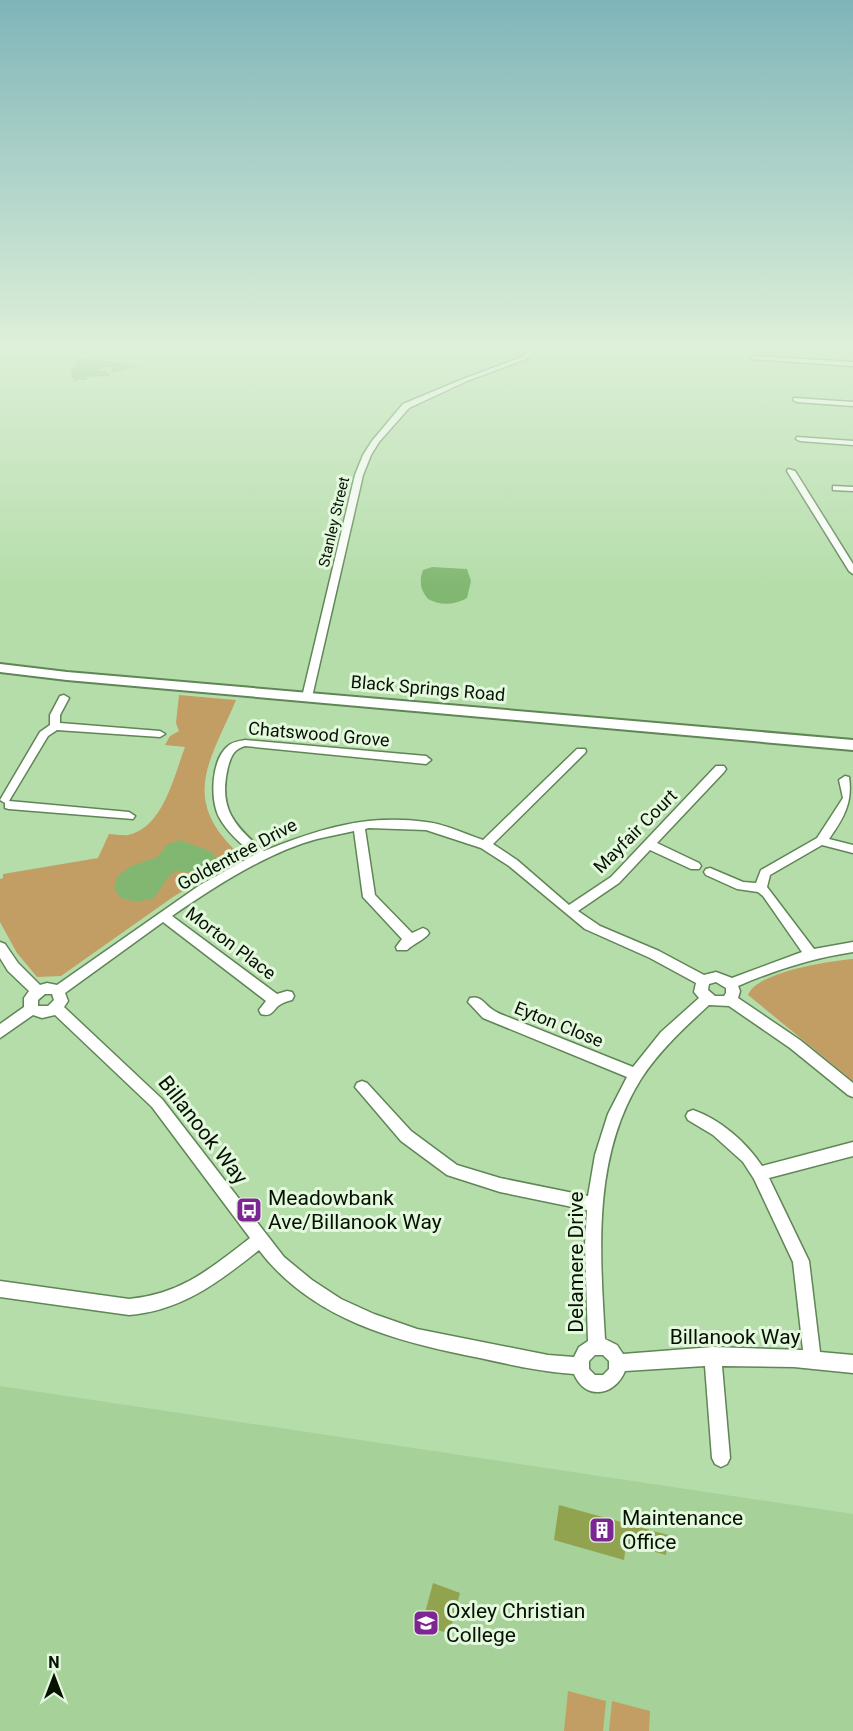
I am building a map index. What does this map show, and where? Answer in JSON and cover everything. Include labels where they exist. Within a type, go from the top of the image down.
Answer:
[{"type":"main road","name":"Black Springs Road","points":[[0,668],[853,745]]},
{"type":"street","name":"Stanley Street","points":[[307,697],[359,475],[367,455],[390,425]]},
{"type":"street","points":[[800,439],[853,443]]},
{"type":"street","points":[[791,471],[853,571]]},
{"type":"street","points":[[836,488],[853,489]]},
{"type":"street","points":[[55,726],[55,715],[64,698]]},
{"type":"street","points":[[129,816],[3,803],[44,734],[55,726],[66,725],[161,735]]},
{"type":"street","name":"Chatswood Grove","points":[[263,856],[237,835],[223,815],[218,784],[226,753],[230,747],[245,743],[426,760]]},
{"type":"street","points":[[485,845],[581,751]]},
{"type":"street","name":"Mayfair Court","points":[[569,911],[615,880],[720,769]]},
{"type":"street","points":[[761,888],[765,873],[820,840],[849,798],[845,780]]},
{"type":"street","points":[[359,825],[369,897],[406,943],[423,933]]},
{"type":"street","name":"Goldentree Drive","points":[[58,991],[164,915],[263,856],[308,836],[359,825],[415,825],[441,830],[485,845],[521,869],[569,911],[605,935],[661,957],[703,981]]},
{"type":"street","points":[[820,840],[853,849]]},
{"type":"street","points":[[650,845],[695,866]]},
{"type":"street","points":[[710,872],[741,886],[761,888],[767,892],[810,954]]},
{"type":"street","name":"Morton Place","points":[[164,915],[276,1002]]},
{"type":"street","points":[[0,946],[13,967],[38,991]]},
{"type":"street","points":[[730,984],[780,963],[810,954],[853,947]]},
{"type":"street","points":[[716,977],[730,984],[733,992],[730,999],[722,1003],[707,999],[700,988],[703,981],[716,977]]},
{"type":"street","points":[[51,988],[58,991],[61,1001],[56,1008],[42,1013],[32,1009],[31,998],[38,991],[51,988]]},
{"type":"street","name":"Delamere Drive","points":[[597,1346],[592,1262],[594,1204],[598,1172],[611,1122],[634,1074],[672,1028],[707,999]]},
{"type":"street","points":[[730,999],[795,1044],[853,1091]]},
{"type":"street","name":"Eyton Close","points":[[474,1002],[488,1014],[503,1021],[634,1074]]},
{"type":"street","name":"Billanook Way","points":[[56,1008],[157,1103],[260,1240],[278,1262],[306,1286],[334,1305],[372,1322],[417,1337],[548,1364],[580,1366]]},
{"type":"street","points":[[0,1032],[32,1009]]},
{"type":"street","points":[[362,1087],[406,1136],[452,1170],[500,1185],[594,1204]]},
{"type":"street","points":[[693,1116],[718,1130],[734,1143],[759,1174],[801,1261],[812,1359]]},
{"type":"street","points":[[759,1174],[853,1149]]},
{"type":"street","points":[[0,1289],[129,1307],[148,1307],[191,1290],[260,1240]]},
{"type":"street","points":[[597,1346],[609,1350],[618,1363],[614,1378],[600,1384],[586,1377],[580,1366],[585,1352],[597,1346]]},
{"type":"street","points":[[713,1356],[721,1458]]},
{"type":"street","name":"Billanook Way","points":[[618,1363],[713,1356],[812,1359],[853,1364]]},
{"type":"shaded area","points":[[432,567],[467,569],[471,581],[467,598],[448,604],[428,599],[422,589],[421,577],[423,570]]},
{"type":"shaded area","points":[[179,695],[236,700],[210,760],[205,795],[209,813],[219,831],[236,851],[234,860],[173,897],[61,976],[37,977],[17,953],[0,922],[0,879],[3,878],[3,874],[98,858],[109,834],[128,835],[140,830],[150,822],[166,799],[185,747],[165,745],[170,736],[179,731],[176,723]]},
{"type":"shaded area","points":[[180,840],[210,851],[219,860],[201,872],[175,871],[154,898],[137,902],[121,898],[114,889],[117,877],[129,867],[157,857],[168,844]]},
{"type":"shaded area","points":[[853,959],[853,1081],[748,995],[754,987],[779,974],[812,965]]},
{"type":"shaded area","name":"Oxley Christian College","points":[[0,1386],[853,1514],[853,1731],[0,1731]]},
{"type":"shaded area","points":[[568,1691],[606,1701],[603,1731],[564,1731]]},
{"type":"shaded area","points":[[612,1701],[650,1711],[649,1731],[609,1731]]},
{"type":"building","name":"Maintenance Office","points":[[559,1505],[668,1535],[666,1555],[626,1544],[624,1560],[554,1540]]},
{"type":"building","points":[[433,1583],[460,1593],[449,1634],[422,1624]]},
{"type":"place","name":"Meadowbank Ave/Billanook Way","points":[[249,1210]]},
{"type":"place","name":"Maintenance Office","points":[[602,1530]]},
{"type":"place","name":"Oxley Christian College","points":[[426,1623]]}]
